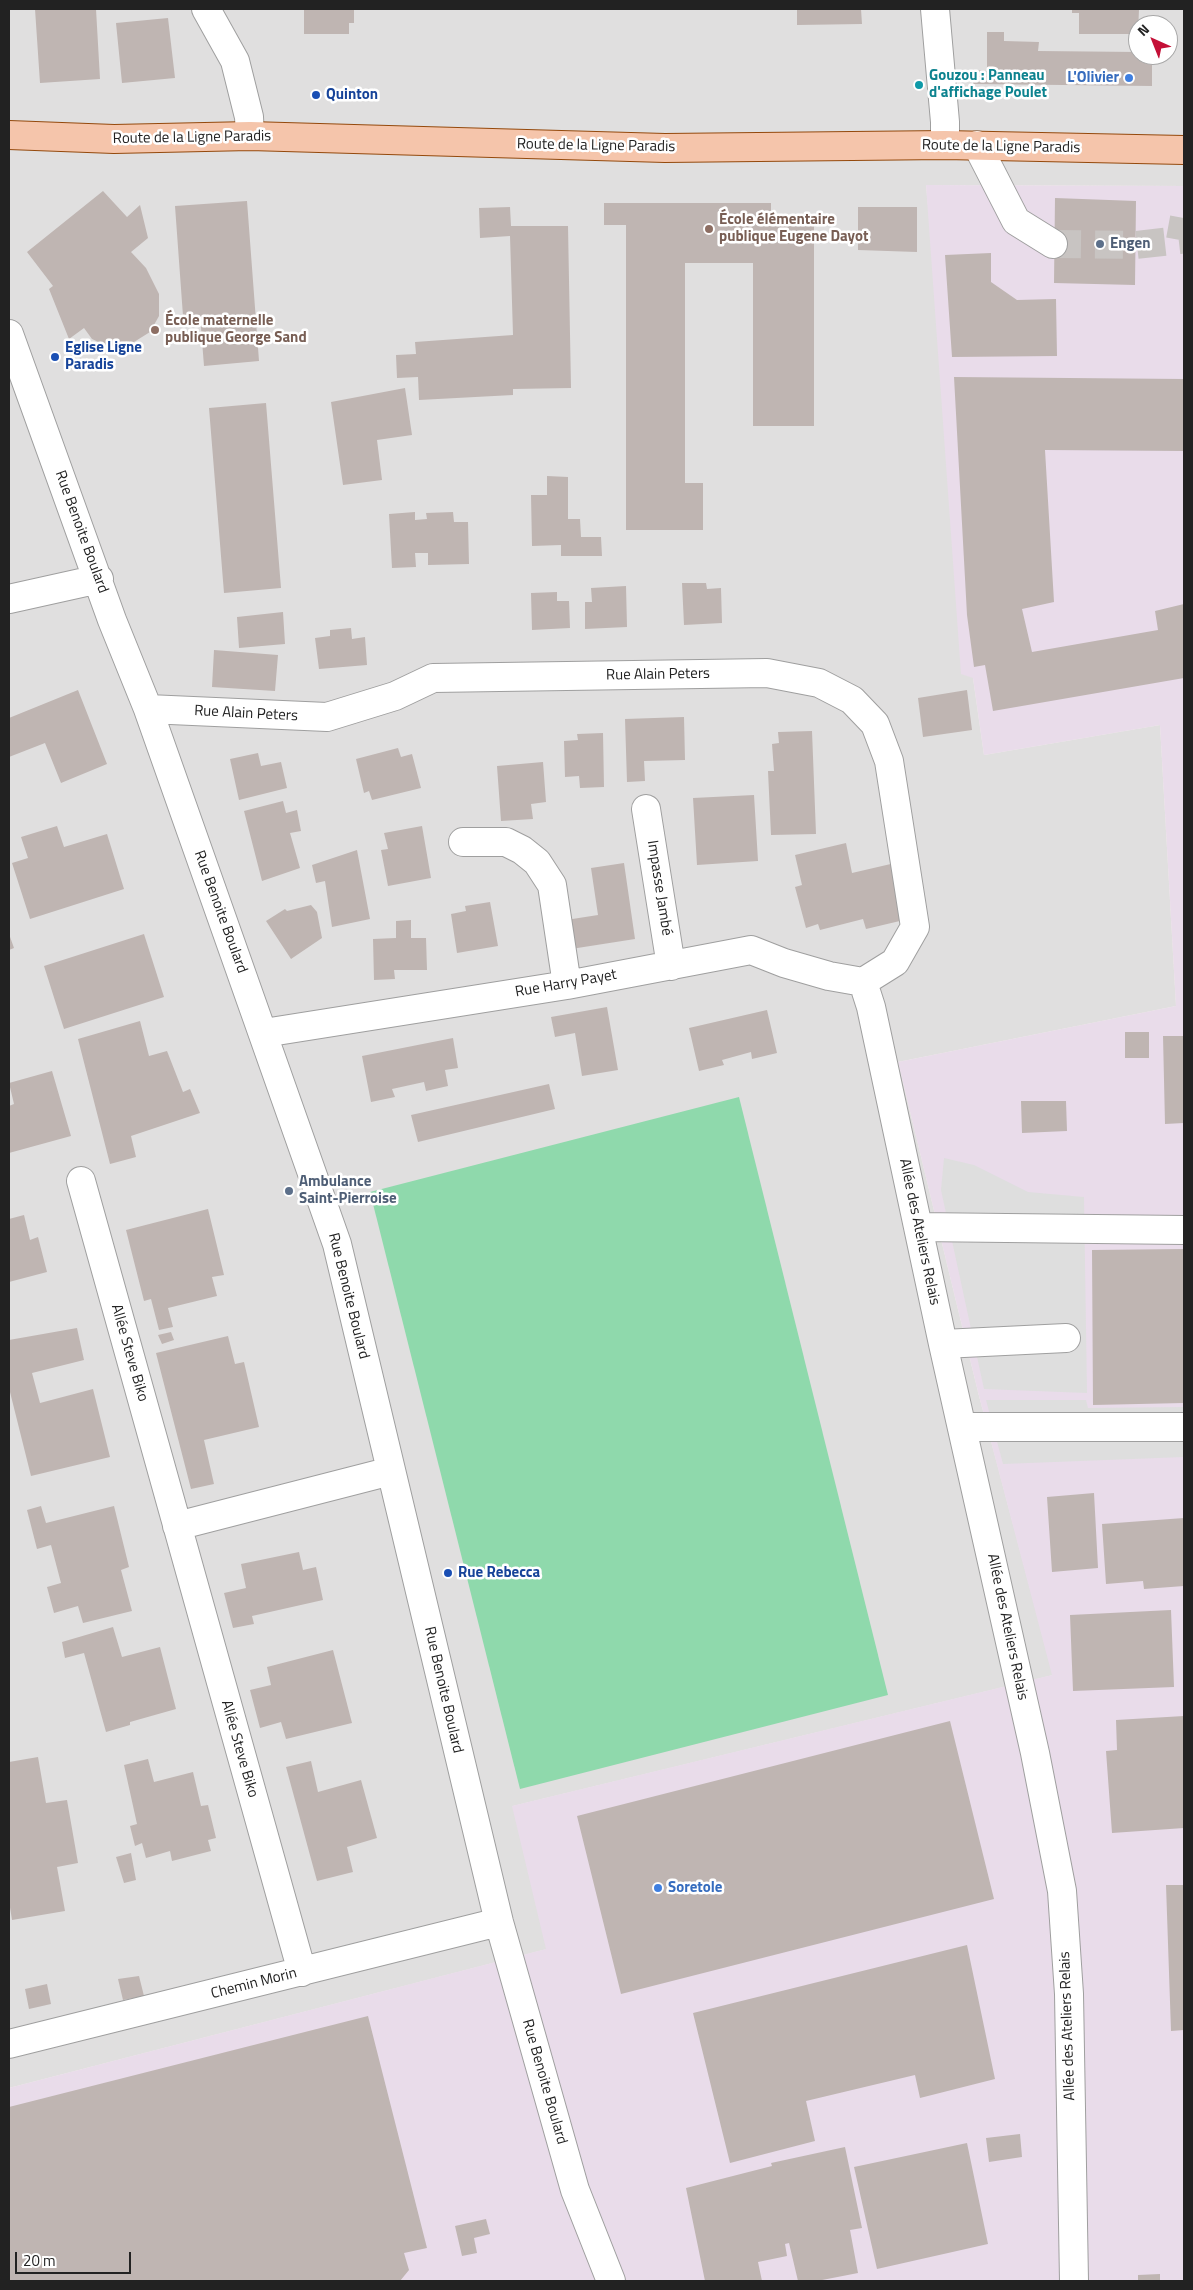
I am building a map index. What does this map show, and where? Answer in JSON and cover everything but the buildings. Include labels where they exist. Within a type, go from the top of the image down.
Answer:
[{"type":"main road","name":"Route de la Ligne Paradis","points":[[9,135],[114,139],[250,136],[665,148],[977,145],[1184,150]]},
{"type":"street","points":[[206,9],[235,61],[249,117],[250,136]]},
{"type":"street","points":[[935,9],[945,122],[945,145]]},
{"type":"street","points":[[977,145],[1016,221],[1053,244]]},
{"type":"street","name":"Rue Benoite Boulard","points":[[9,334],[148,709],[337,1244],[499,1922],[575,2190],[611,2281]]},
{"type":"street","points":[[9,599],[99,579]]},
{"type":"street","name":"Rue Alain Peters","points":[[148,709],[327,717],[395,696],[433,678],[768,673],[819,683],[852,700],[875,724],[889,761],[915,927],[895,962],[864,982]]},
{"type":"street","name":"Impasse Jambé","points":[[646,809],[671,966]]},
{"type":"street","points":[[463,842],[506,842],[522,850],[537,862],[552,885],[567,985]]},
{"type":"street","name":"Rue Harry Payet","points":[[264,1033],[567,985],[751,950],[784,964],[829,976],[864,982]]},
{"type":"street","name":"Allée des Ateliers Relais","points":[[864,982],[1035,1753],[1062,1891],[1069,1994],[1074,2281]]},
{"type":"street","name":"Allée Steve Biko","points":[[80,1181],[302,1972]]},
{"type":"street","points":[[918,1227],[1184,1230]]},
{"type":"street","points":[[943,1344],[1066,1338]]},
{"type":"street","points":[[963,1427],[1184,1427]]},
{"type":"street","points":[[177,1526],[391,1471]]},
{"type":"street","name":"Chemin Morin","points":[[9,2044],[499,1922]]},
{"type":"shaded area","points":[[9,9],[1184,9],[1184,186],[926,185],[973,678],[984,755],[1160,725],[1176,1006],[898,1062],[978,1392],[1053,1675],[513,1806],[547,1949],[9,2088]]},
{"type":"shaded area","points":[[926,185],[1184,186],[1184,2281],[9,2281],[9,2088],[546,1949],[512,1806],[1052,1675],[978,1392],[898,1062],[1176,1006],[1160,725],[984,755],[973,678],[961,674]]},
{"type":"shaded area","points":[[944,1158],[974,1165],[1028,1192],[1084,1197],[1087,1393],[984,1389],[941,1190]]},
{"type":"shaded area","points":[[986,1400],[1086,1400],[1088,1408],[1184,1407],[1184,1457],[1003,1464]]},
{"type":"green space","points":[[739,1097],[888,1695],[520,1789],[370,1192]]},
{"type":"tunnel","points":[[1053,244],[1136,245],[1180,240],[1184,218]]},
{"type":"place","name":"L'Olivier","points":[[1129,78]]},
{"type":"place","name":"Gouzou : Panneau d'affichage Poulet","points":[[919,85]]},
{"type":"place","name":"Quinton","points":[[316,95]]},
{"type":"place","name":"École élémentaire publique Eugene Dayot","points":[[709,229]]},
{"type":"place","name":"Engen","points":[[1100,244]]},
{"type":"place","name":"École maternelle publique George Sand","points":[[155,330]]},
{"type":"place","name":"Eglise Ligne Paradis","points":[[55,357]]},
{"type":"place","name":"Ambulance Saint-Pierroise","points":[[289,1191]]},
{"type":"place","name":"Rue Rebecca","points":[[448,1573]]},
{"type":"place","name":"Soretole","points":[[658,1888]]}]
